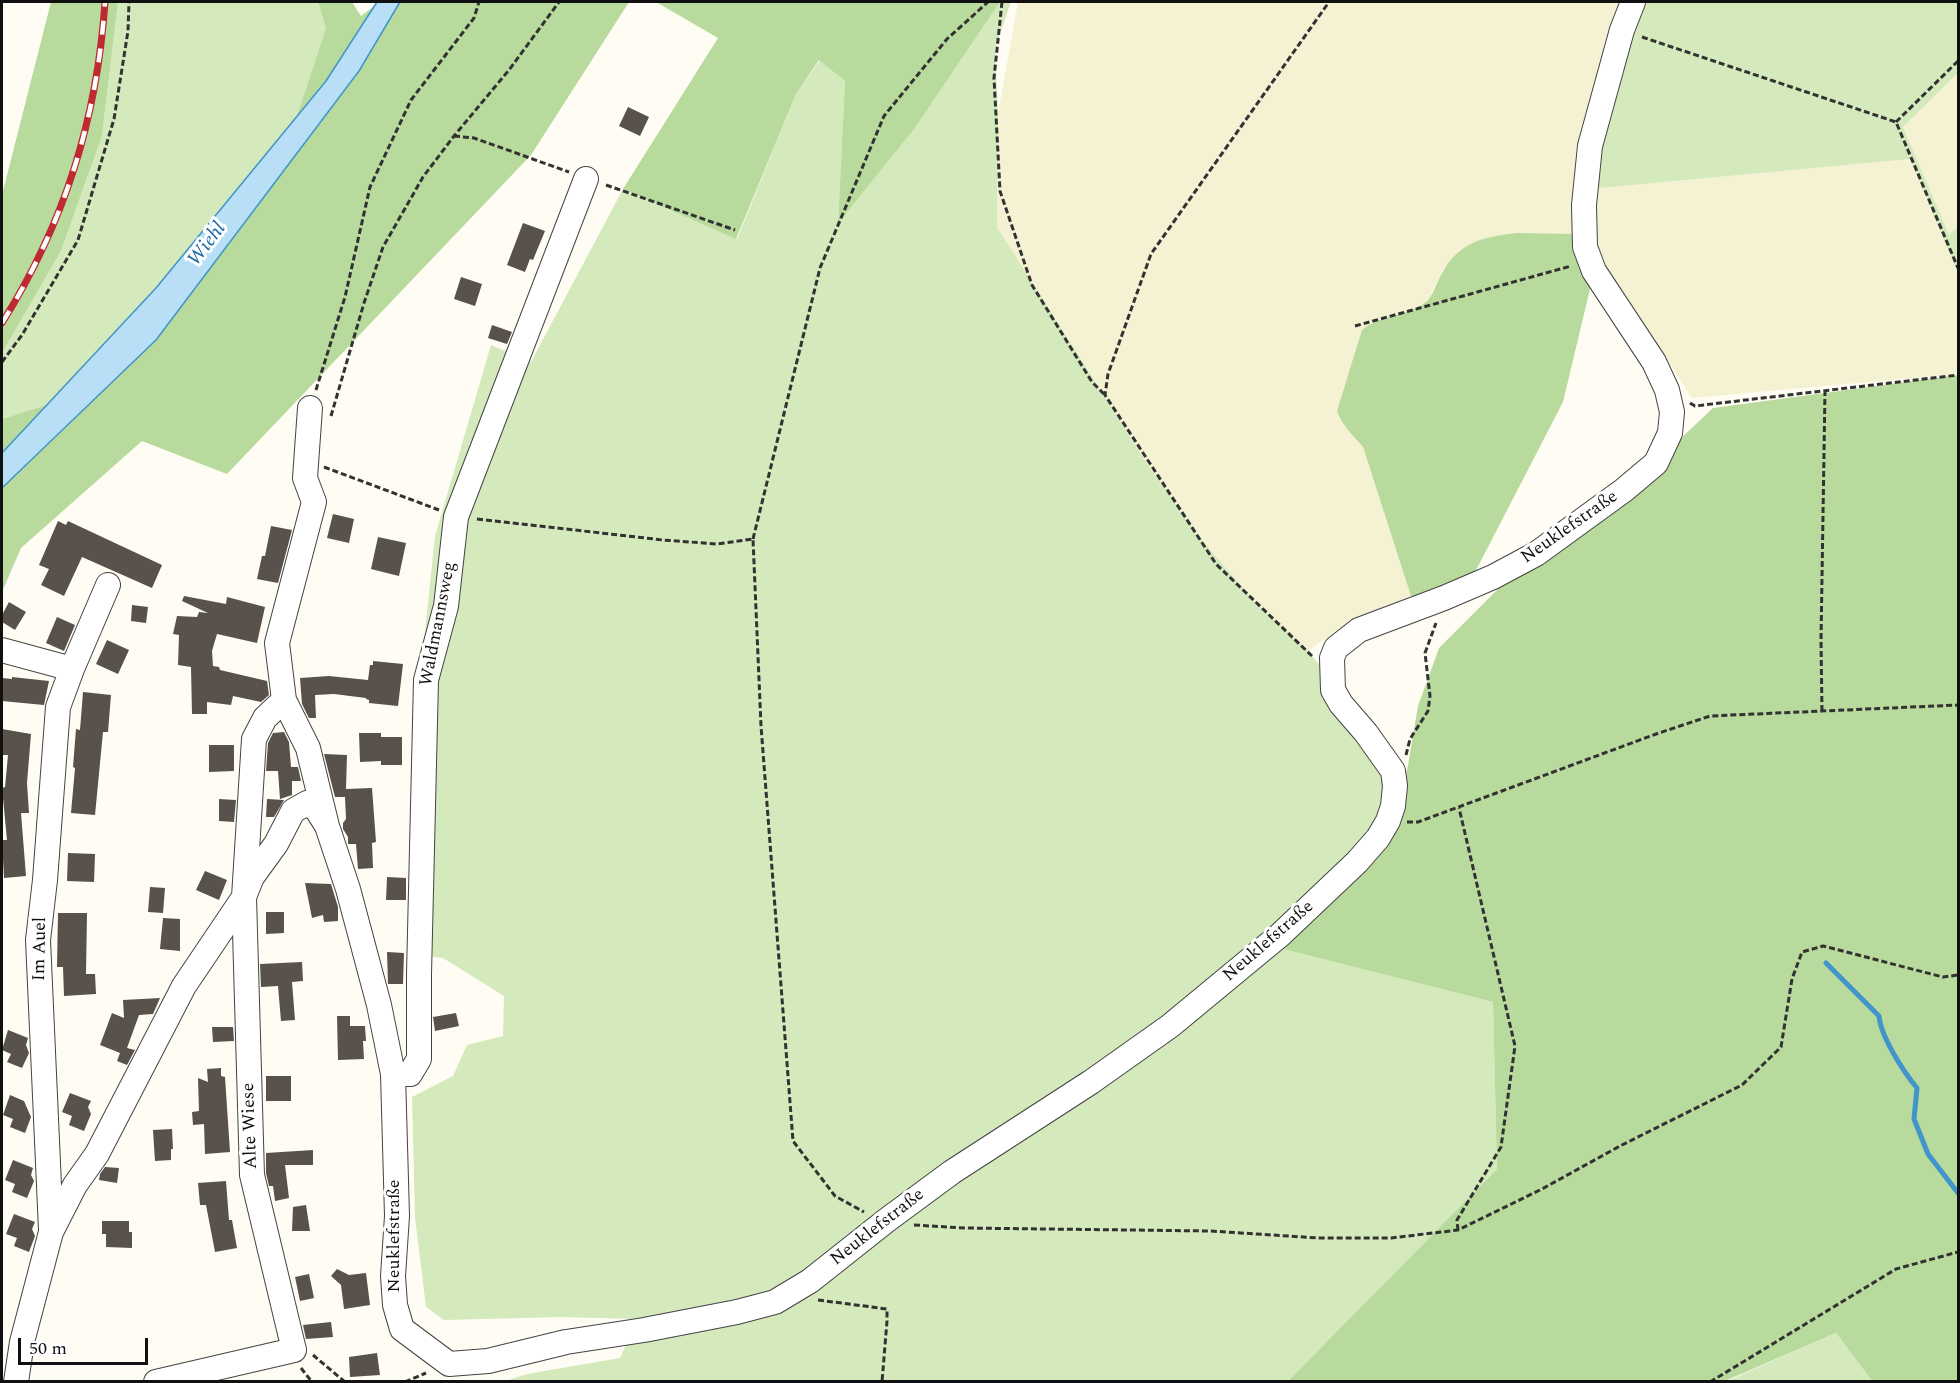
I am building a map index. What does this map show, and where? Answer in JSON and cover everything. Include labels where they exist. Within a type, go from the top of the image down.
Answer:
[{"type":"street","name":"Neuklefstraße","points":[[1332,658],[1336,648],[1359,630],[1493,577],[1536,554],[1624,490],[1656,463],[1670,433],[1672,412],[1667,390],[1654,362],[1594,271],[1586,247],[1584,205],[1590,146],[1622,30],[1634,2]]},
{"type":"street","name":"Waldmannsweg","points":[[393,1074],[410,1074],[419,1059],[426,680],[446,606],[456,517],[586,178]]},
{"type":"street","points":[[310,408],[305,478],[314,502],[277,643],[284,700],[308,748],[327,826]]},
{"type":"street","name":"Im Auel","points":[[51,1232],[38,940],[45,880],[58,707],[108,585]]},
{"type":"street","points":[[2,650],[72,669]]},
{"type":"street","points":[[1332,658],[1332,690],[1393,771],[1395,786]]},
{"type":"street","name":"Alte Wiese","points":[[284,700],[265,718],[254,739],[244,897],[252,1175],[294,1350]]},
{"type":"street","name":"Neuklefstraße","points":[[16,1382],[22,1342],[51,1232],[75,1185],[97,1154],[184,986],[244,897],[252,877],[276,844],[293,811],[307,803],[317,810],[327,826],[348,889],[379,1005],[393,1074],[397,1216],[393,1276],[395,1305],[402,1329],[449,1364],[488,1360],[566,1342],[737,1312],[775,1302],[810,1281],[952,1172],[1091,1082],[1170,1026],[1280,935],[1378,838],[1388,821],[1393,806],[1395,786]]},
{"type":"street","points":[[156,1382],[294,1350]]},
{"type":"path","points":[[2,362],[22,335],[78,240],[114,119],[128,31],[129,2]]},
{"type":"path","points":[[310,408],[345,297],[370,187],[411,100],[474,18],[479,2]]},
{"type":"path","points":[[329,422],[383,247],[423,177],[509,70],[559,2]]},
{"type":"path","points":[[988,2],[947,39],[884,116],[820,268],[753,539],[761,726],[793,1141],[835,1196],[858,1210],[887,1220],[914,1225],[964,1228],[1211,1231],[1318,1238],[1391,1238],[1458,1230],[1742,1085],[1781,1047],[1792,978],[1802,952],[1823,946],[1943,977],[1959,975]]},
{"type":"path","points":[[1002,2],[994,78],[1000,191],[1032,285],[1092,382],[1105,395],[1216,564],[1312,656],[1332,658]]},
{"type":"path","points":[[1105,395],[1108,374],[1151,254],[1329,2]]},
{"type":"path","points":[[1622,30],[1896,122],[1959,268]]},
{"type":"path","points":[[1896,122],[1959,61]]},
{"type":"path","points":[[1355,326],[1565,269],[1589,256]]},
{"type":"path","points":[[1667,390],[1695,406],[1959,375]]},
{"type":"path","points":[[1822,711],[1825,391]]},
{"type":"path","points":[[314,502],[323,477],[323,467],[456,517],[717,544],[753,539]]},
{"type":"path","points":[[1395,786],[1402,774],[1410,739],[1428,711],[1430,696],[1425,653],[1444,598]]},
{"type":"path","points":[[1388,821],[1418,822],[1710,716],[1959,705]]},
{"type":"path","points":[[1458,1230],[1457,1220],[1501,1147],[1515,1046],[1459,808]]},
{"type":"path","points":[[1710,1382],[1896,1269],[1959,1252]]},
{"type":"path","points":[[786,1295],[886,1309],[882,1382]]},
{"type":"path","points":[[294,1350],[314,1356],[345,1382]]},
{"type":"shaded area","points":[[1018,2],[1628,2],[1579,234],[1518,233],[1443,270],[1423,305],[1370,323],[1342,424],[1363,447],[1411,596],[1340,628],[1308,651],[1255,602],[1202,540],[1148,465],[997,227],[998,114]]},
{"type":"shaded area","points":[[1958,73],[1958,227],[1949,236],[1903,127]]},
{"type":"shaded area","points":[[1910,159],[1958,273],[1958,374],[1692,398],[1654,340],[1596,265],[1590,189]]},
{"type":"green space","points":[[51,2],[118,2],[102,136],[61,251],[2,353],[2,195]]},
{"type":"green space","points":[[118,2],[318,2],[326,28],[282,161],[65,399],[2,419],[2,353],[61,251],[102,136]]},
{"type":"green space","points":[[318,2],[352,2],[361,16],[380,2],[629,2],[531,155],[227,474],[142,441],[21,548],[2,592],[2,419],[65,399],[282,161],[326,28]]},
{"type":"green space","points":[[656,2],[1000,2],[915,128],[838,223],[845,81],[819,60],[796,94],[736,239],[623,189],[718,38]]},
{"type":"green space","points":[[1000,2],[1011,2],[995,48],[998,114],[997,227],[1148,465],[1202,540],[1255,602],[1308,651],[1407,771],[1405,801],[1273,946],[1493,1002],[1497,1169],[1290,1381],[505,1381],[527,1374],[620,1358],[638,1319],[560,1317],[444,1320],[426,1307],[415,1217],[412,1097],[453,1076],[467,1045],[503,1036],[504,996],[443,958],[411,954],[416,719],[435,536],[491,345],[531,362],[623,189],[737,239],[796,94],[820,60],[845,81],[838,222],[915,128]]},
{"type":"green space","points":[[1641,2],[1958,2],[1958,73],[1903,127],[1949,235],[1958,227],[1958,273],[1910,159],[1590,189]]},
{"type":"green space","points":[[1518,233],[1579,234],[1590,289],[1563,402],[1457,607],[1411,596],[1363,447],[1345,426],[1337,411],[1362,330],[1376,322],[1415,309],[1425,303],[1446,267],[1462,249],[1481,240]]},
{"type":"green space","points":[[1958,375],[1958,1381],[1872,1381],[1836,1333],[1725,1381],[1290,1381],[1497,1169],[1493,1002],[1272,946],[1405,801],[1407,771],[1418,706],[1439,648],[1512,575],[1586,528],[1713,408]]},
{"type":"green space","points":[[1836,1333],[1872,1381],[1725,1382]]},
{"type":"water","name":"Wiehl","points":[[377,2],[400,2],[359,71],[156,340],[2,488],[2,453],[156,288],[326,81]]},
{"type":"building","points":[[628,107],[649,117],[640,136],[619,126]]},
{"type":"building","points":[[523,223],[545,231],[533,260],[530,259],[525,272],[507,265]]},
{"type":"building","points":[[461,277],[482,284],[475,306],[454,299]]},
{"type":"building","points":[[492,325],[512,332],[507,344],[488,338]]},
{"type":"building","points":[[333,514],[354,519],[349,543],[327,538]]},
{"type":"building","points":[[58,521],[66,525],[68,521],[162,565],[152,588],[82,557],[64,596],[41,585],[49,569],[39,565]]},
{"type":"building","points":[[271,526],[292,530],[278,583],[257,579],[262,556],[265,556]]},
{"type":"building","points":[[378,537],[406,543],[399,576],[371,569]]},
{"type":"building","points":[[184,596],[226,604],[227,597],[265,607],[257,643],[217,634],[212,651],[213,666],[219,667],[220,670],[267,681],[269,695],[261,702],[233,696],[231,705],[207,702],[207,714],[192,714],[191,667],[178,665],[179,635],[173,634],[177,616],[197,617],[199,612],[208,613],[182,601]]},
{"type":"building","points":[[9,602],[26,612],[15,630],[2,622],[2,615]]},
{"type":"building","points":[[132,605],[148,607],[146,623],[131,621]]},
{"type":"building","points":[[57,617],[75,625],[64,651],[46,643]]},
{"type":"building","points":[[107,640],[129,650],[118,674],[96,664]]},
{"type":"building","points":[[373,661],[403,664],[398,706],[369,703],[366,698],[334,694],[315,695],[316,718],[309,718],[302,704],[300,678],[329,676],[368,680],[370,665],[373,665]]},
{"type":"building","points":[[12,677],[49,681],[44,705],[2,701],[2,678],[12,679]]},
{"type":"building","points":[[83,692],[111,695],[108,732],[103,732],[95,815],[71,813],[76,729],[80,730]]},
{"type":"building","points":[[2,729],[31,734],[27,783],[29,813],[21,813],[26,876],[4,878],[2,840],[7,840],[2,788],[5,787],[8,755],[2,755]]},
{"type":"building","points":[[284,732],[289,742],[291,767],[298,767],[301,781],[292,781],[292,795],[280,799],[278,771],[266,771],[268,743],[273,733]]},
{"type":"building","points":[[359,733],[381,733],[381,737],[402,737],[402,765],[381,765],[381,761],[360,762]]},
{"type":"building","points":[[209,745],[234,745],[234,771],[209,772]]},
{"type":"building","points":[[324,754],[347,755],[346,789],[372,788],[376,842],[372,843],[373,868],[358,869],[356,844],[348,844],[348,837],[343,829],[346,819],[345,797],[335,797]]},
{"type":"building","points":[[219,799],[236,800],[234,822],[219,821]]},
{"type":"building","points":[[267,799],[284,800],[274,817],[266,817]]},
{"type":"building","points":[[68,853],[95,854],[94,882],[67,881]]},
{"type":"building","points":[[205,871],[227,880],[219,900],[196,890]]},
{"type":"building","points":[[387,877],[406,878],[406,900],[386,900]]},
{"type":"building","points":[[305,883],[331,884],[338,907],[338,921],[324,922],[323,915],[312,918]]},
{"type":"building","points":[[150,887],[165,888],[163,913],[148,912]]},
{"type":"building","points":[[266,912],[284,912],[284,933],[266,934]]},
{"type":"building","points":[[58,913],[87,913],[86,974],[95,974],[96,994],[64,996],[63,967],[57,967]]},
{"type":"building","points":[[163,918],[180,919],[180,951],[160,949]]},
{"type":"building","points":[[387,952],[404,953],[403,984],[388,984]]},
{"type":"building","points":[[302,962],[303,981],[292,982],[295,1020],[281,1021],[278,986],[261,987],[260,964]]},
{"type":"building","points":[[160,998],[153,1014],[139,1015],[127,1048],[135,1050],[127,1065],[117,1061],[120,1053],[100,1045],[112,1013],[124,1018],[123,1000]]},
{"type":"building","points":[[456,1013],[459,1026],[435,1031],[433,1017]]},
{"type":"building","points":[[337,1016],[350,1016],[350,1026],[365,1026],[364,1059],[338,1060]]},
{"type":"building","points":[[212,1027],[233,1027],[234,1041],[213,1042]]},
{"type":"building","points":[[8,1030],[28,1038],[26,1045],[29,1053],[22,1068],[7,1062],[11,1054],[2,1050]]},
{"type":"building","points":[[221,1068],[221,1076],[225,1077],[230,1152],[205,1154],[204,1124],[193,1125],[192,1112],[199,1111],[198,1078],[208,1082],[207,1069]]},
{"type":"building","points":[[266,1076],[291,1076],[291,1101],[266,1101]]},
{"type":"building","points":[[70,1093],[91,1101],[88,1107],[91,1114],[84,1131],[69,1125],[72,1116],[62,1112]]},
{"type":"building","points":[[10,1095],[24,1101],[31,1117],[25,1133],[10,1127],[13,1119],[3,1115]]},
{"type":"building","points":[[172,1129],[171,1160],[155,1161],[153,1130]]},
{"type":"building","points":[[313,1150],[313,1165],[285,1165],[289,1198],[275,1201],[273,1186],[269,1186],[266,1173],[266,1153]]},
{"type":"building","points":[[13,1160],[33,1168],[31,1175],[34,1181],[27,1198],[12,1192],[15,1184],[5,1180]]},
{"type":"building","points":[[105,1167],[119,1168],[117,1183],[99,1180]]},
{"type":"building","points":[[226,1181],[229,1220],[232,1220],[237,1248],[215,1252],[206,1205],[200,1205],[198,1183]]},
{"type":"building","points":[[306,1205],[310,1231],[292,1231],[293,1207]]},
{"type":"building","points":[[14,1214],[35,1222],[32,1229],[35,1236],[29,1252],[14,1246],[17,1238],[6,1234]]},
{"type":"building","points":[[102,1221],[129,1221],[132,1248],[106,1247],[106,1234],[102,1234]]},
{"type":"building","points":[[337,1269],[349,1275],[366,1273],[370,1305],[344,1309],[341,1285],[331,1276]]},
{"type":"building","points":[[309,1274],[314,1298],[300,1301],[295,1277]]},
{"type":"building","points":[[331,1322],[333,1337],[306,1339],[303,1325]]},
{"type":"building","points":[[377,1353],[380,1375],[350,1377],[349,1357]]},
{"type":"waterway","points":[[1826,963],[1879,1016],[1888,1044],[1917,1088],[1914,1119],[1928,1154],[1958,1193]]},
{"type":"railway","points":[[2,323],[44,247],[74,168],[86,128],[94,87],[105,2]]}]
